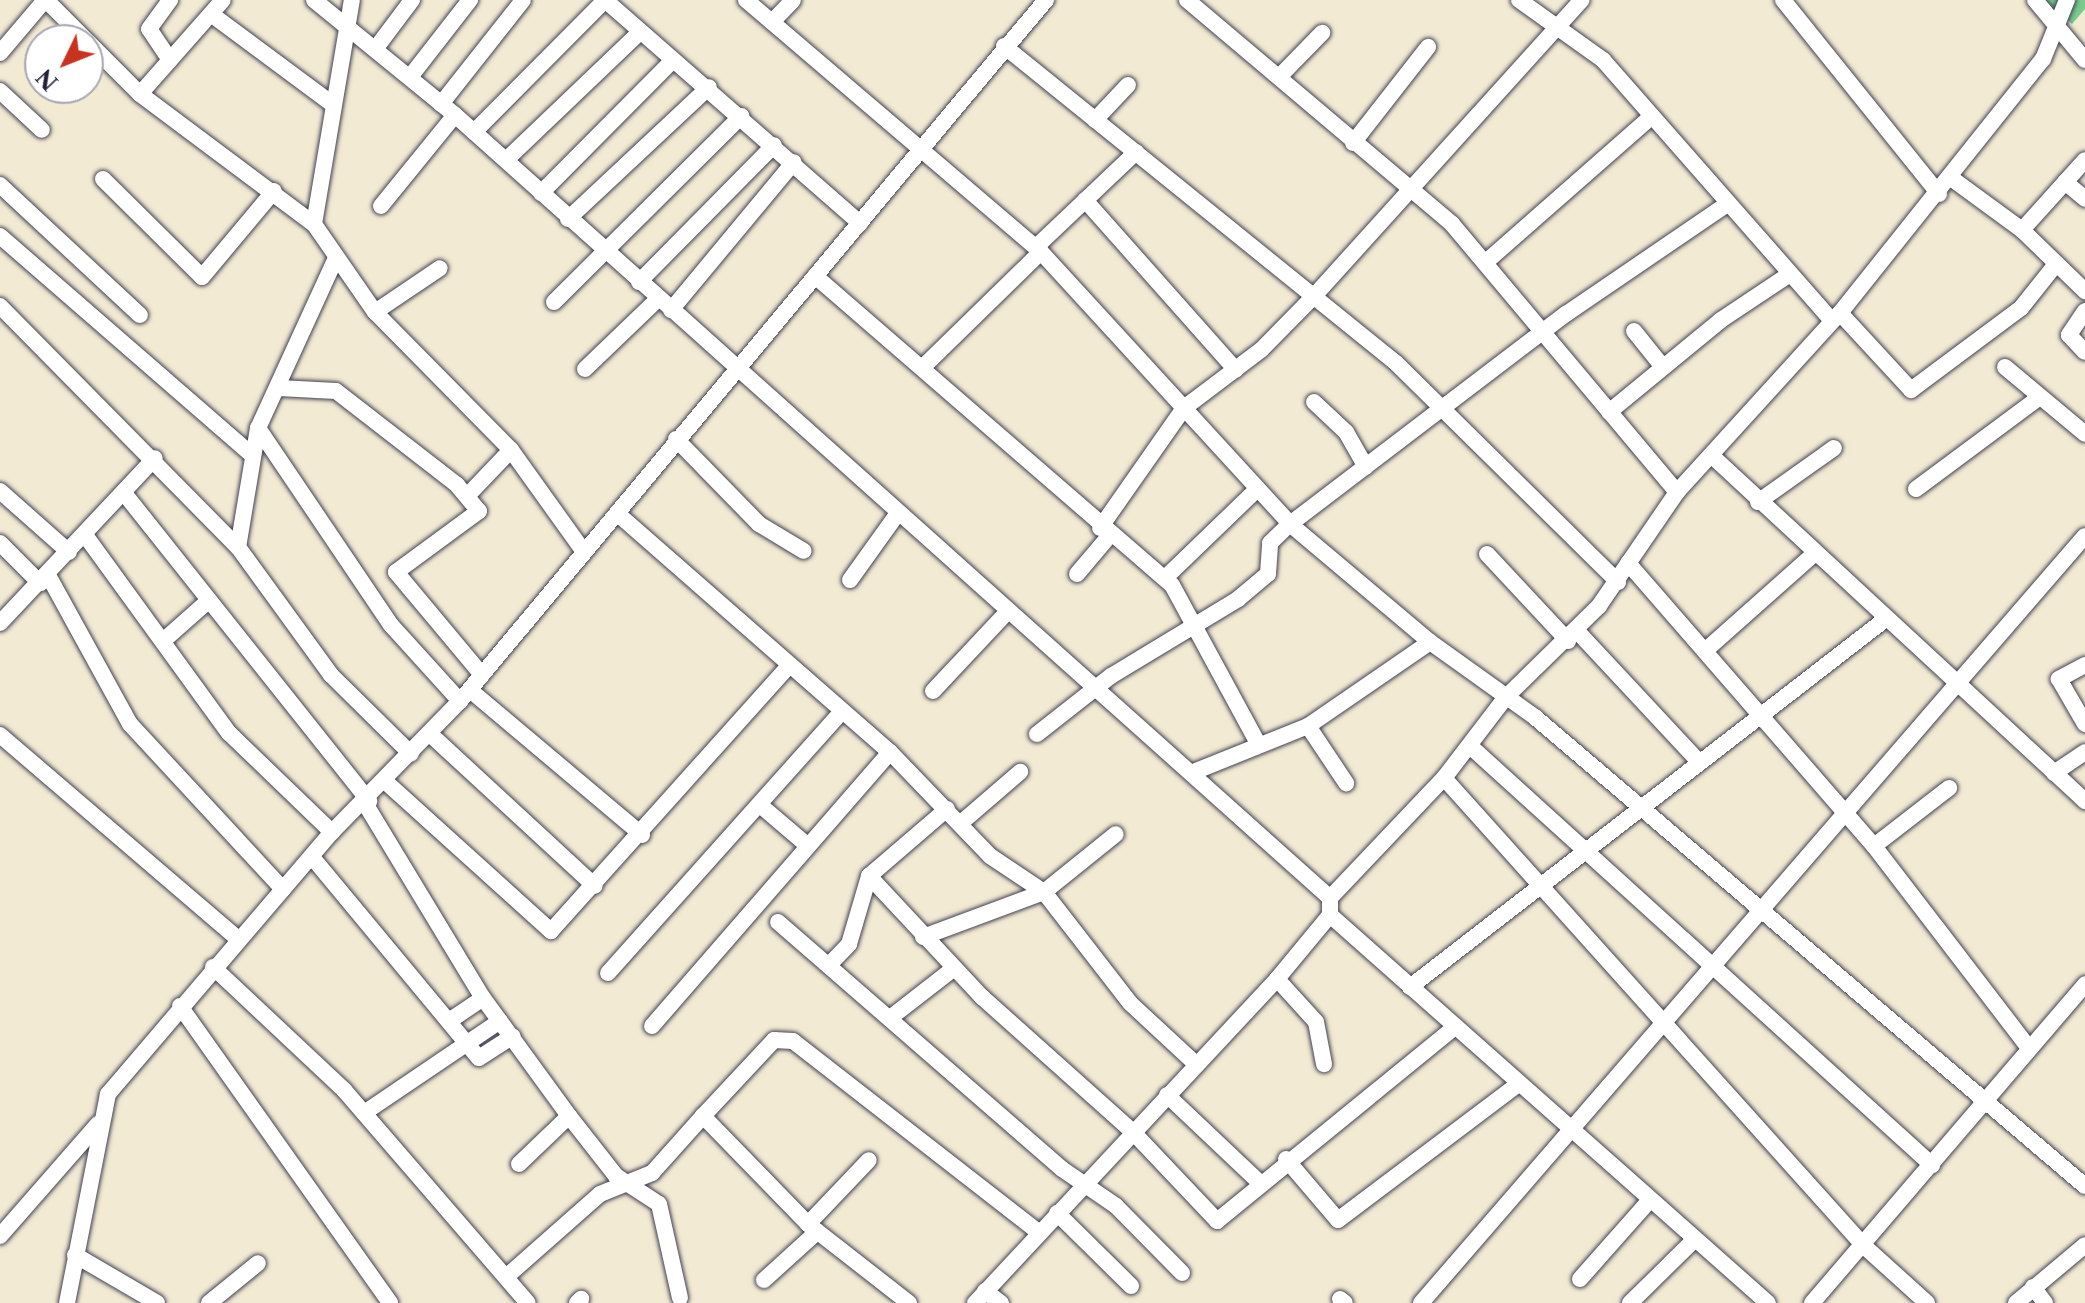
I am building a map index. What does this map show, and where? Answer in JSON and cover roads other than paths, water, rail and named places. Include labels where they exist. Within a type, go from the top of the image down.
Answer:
[{"type":"street","points":[[0,53],[46,0],[70,24]]},
{"type":"street","points":[[170,0],[149,29],[170,60]]},
{"type":"street","points":[[140,94],[223,0]]},
{"type":"street","points":[[314,0],[376,48],[506,160],[568,219],[1008,611],[1196,771],[1330,898]]},
{"type":"street","points":[[314,224],[352,0]]},
{"type":"street","points":[[376,48],[412,0]]},
{"type":"street","points":[[410,77],[470,0]]},
{"type":"street","points":[[441,104],[523,0]]},
{"type":"street","points":[[474,132],[605,0],[709,87],[860,223]]},
{"type":"street","points":[[623,16],[633,0]]},
{"type":"street","points":[[746,0],[925,148],[1038,250],[1184,408],[1255,491],[1290,524],[1430,642],[1506,697],[2085,1186]]},
{"type":"street","points":[[772,22],[793,0]]},
{"type":"street","points":[[1187,0],[1353,143],[1412,186],[1487,261],[1541,335],[1677,492]]},
{"type":"street","points":[[1519,0],[1603,60],[1790,274],[1911,390],[2021,308],[2056,264]]},
{"type":"street","points":[[1077,574],[1184,408],[1236,370],[1316,294],[1582,0]]},
{"type":"street","points":[[1783,0],[1939,194]]},
{"type":"street","points":[[2035,0],[2085,60]]},
{"type":"street","points":[[1001,1303],[980,1297],[1277,979],[1330,915],[1330,898],[1444,778],[1506,697],[1573,636],[1618,582],[1677,492],[1836,317],[1939,194],[2060,32],[2067,0]]},
{"type":"street","points":[[67,1303],[108,1094],[213,967],[332,832],[387,783],[619,515],[676,439],[925,148],[1036,3]]},
{"type":"street","points":[[211,14],[332,104]]},
{"type":"street","points":[[506,160],[640,32]]},
{"type":"street","points":[[1279,77],[1322,33]]},
{"type":"street","points":[[1004,46],[1316,294],[1446,412],[1618,582]]},
{"type":"street","points":[[1353,143],[1428,47]]},
{"type":"street","points":[[104,58],[140,94],[274,191],[314,224],[335,260],[375,312],[511,450],[584,552]]},
{"type":"street","points":[[541,193],[673,60]]},
{"type":"street","points":[[1095,120],[1128,85]]},
{"type":"street","points":[[568,219],[709,87]]},
{"type":"street","points":[[0,91],[42,130]]},
{"type":"street","points":[[381,206],[455,115]]},
{"type":"street","points":[[554,302],[607,254],[741,116]]},
{"type":"street","points":[[1487,261],[1651,117]]},
{"type":"street","points":[[639,282],[774,145]]},
{"type":"street","points":[[922,368],[1085,200],[1136,152]]},
{"type":"street","points":[[2022,230],[2085,160]]},
{"type":"street","points":[[671,310],[794,162]]},
{"type":"street","points":[[1951,178],[2022,230],[2085,291]]},
{"type":"street","points":[[103,179],[202,277],[274,191]]},
{"type":"street","points":[[2065,182],[2085,199]]},
{"type":"street","points":[[0,185],[140,315]]},
{"type":"street","points":[[1085,200],[1236,370]]},
{"type":"street","points":[[1037,734],[1096,687],[1268,574],[1270,543],[1290,524],[1446,412],[1541,335],[1727,204]]},
{"type":"street","points":[[0,236],[251,454]]},
{"type":"street","points":[[238,547],[251,454],[258,428],[279,388],[335,260]]},
{"type":"street","points":[[375,312],[440,268]]},
{"type":"street","points":[[1609,412],[1662,366],[1790,274]]},
{"type":"street","points":[[815,276],[1105,532],[1165,578],[1197,623],[1259,745]]},
{"type":"street","points":[[585,369],[658,299]]},
{"type":"street","points":[[0,306],[155,458],[238,547],[331,675],[411,754]]},
{"type":"street","points":[[2085,311],[2069,335],[2085,352]]},
{"type":"street","points":[[1634,331],[1662,366]]},
{"type":"street","points":[[2005,367],[2085,434]]},
{"type":"street","points":[[279,388],[336,391],[468,495],[478,515],[396,572],[482,675]]},
{"type":"street","points":[[1916,489],[2040,397]]},
{"type":"street","points":[[1314,402],[1346,432],[1366,467]]},
{"type":"street","points":[[258,428],[391,625],[465,696],[642,835]]},
{"type":"street","points":[[676,439],[759,524],[804,551]]},
{"type":"street","points":[[1758,502],[1834,448]]},
{"type":"street","points":[[468,495],[511,450]]},
{"type":"street","points":[[1711,455],[1883,621],[2085,801]]},
{"type":"street","points":[[0,623],[155,458]]},
{"type":"street","points":[[0,491],[69,552]]},
{"type":"street","points":[[1165,578],[1255,491]]},
{"type":"street","points":[[124,493],[368,803],[483,998],[607,1167],[634,1184],[667,1220],[680,1298]]},
{"type":"street","points":[[850,580],[898,513]]},
{"type":"street","points":[[619,515],[890,752],[962,822],[990,856],[1044,892],[1130,1003],[1197,1065]]},
{"type":"street","points":[[85,535],[229,733],[332,832]]},
{"type":"street","points":[[1421,1303],[1572,1129],[1666,1027],[1844,809],[2085,536]]},
{"type":"street","points":[[0,543],[44,579],[130,724],[283,889]]},
{"type":"street","points":[[1487,554],[1700,763]]},
{"type":"street","points":[[1707,649],[1814,554]]},
{"type":"street","points":[[1628,563],[1707,649],[1844,809],[2029,1048]]},
{"type":"street","points":[[163,641],[208,601]]},
{"type":"street","points":[[933,691],[1008,611]]},
{"type":"street","points":[[1410,987],[1542,889],[1589,849],[1883,621]]},
{"type":"street","points":[[1196,771],[1308,726],[1430,642]]},
{"type":"street","points":[[2085,665],[2059,679],[2085,724]]},
{"type":"street","points":[[387,783],[546,930],[595,886],[642,835],[789,666]]},
{"type":"street","points":[[608,973],[842,711]]},
{"type":"street","points":[[1308,726],[1346,783]]},
{"type":"street","points":[[430,734],[595,886]]},
{"type":"street","points":[[0,735],[238,939]]},
{"type":"street","points":[[1470,746],[1589,849],[1932,1165]]},
{"type":"street","points":[[652,1026],[890,752]]},
{"type":"street","points":[[2054,773],[2085,752]]},
{"type":"street","points":[[962,822],[1020,772]]},
{"type":"street","points":[[1444,778],[1864,1246],[1927,1303]]},
{"type":"street","points":[[1874,846],[1949,788]]},
{"type":"street","points":[[760,805],[808,846]]},
{"type":"street","points":[[829,965],[849,944],[869,876],[947,809]]},
{"type":"street","points":[[923,937],[1044,892],[1116,834]]},
{"type":"street","points":[[312,857],[452,1019],[483,1060],[513,1036]]},
{"type":"street","points":[[869,876],[953,969],[1132,1131],[1217,1221],[1286,1159],[1456,1026]]},
{"type":"street","points":[[1330,915],[1456,1026],[1517,1085],[1572,1129],[1693,1241],[1768,1303]]},
{"type":"street","points":[[778,922],[1084,1183],[1182,1273]]},
{"type":"street","points":[[213,967],[364,1113],[528,1303]]},
{"type":"street","points":[[890,1018],[953,969]]},
{"type":"street","points":[[1277,979],[1316,1022],[1324,1064]]},
{"type":"street","points":[[1812,1303],[1864,1246],[2085,984]]},
{"type":"street","points":[[452,1019],[483,998]]},
{"type":"street","points":[[180,1006],[353,1240],[390,1303]]},
{"type":"street","points":[[364,1113],[500,1021]]},
{"type":"street","points":[[506,1277],[600,1194],[634,1184],[774,1040],[789,1038],[1038,1232]]},
{"type":"street","points":[[1286,1159],[1338,1220],[1517,1085]]},
{"type":"street","points":[[1167,1095],[1260,1183]]},
{"type":"street","points":[[519,1164],[569,1116]]},
{"type":"street","points":[[703,1116],[812,1228],[909,1303]]},
{"type":"street","points":[[0,1236],[102,1119]]},
{"type":"street","points":[[764,1280],[869,1160]]},
{"type":"street","points":[[1580,1279],[1649,1201]]},
{"type":"street","points":[[1057,1213],[1131,1286]]},
{"type":"street","points":[[1630,1303],[1693,1241]]},
{"type":"street","points":[[2016,1303],[2085,1245]]},
{"type":"street","points":[[75,1255],[157,1303]]},
{"type":"street","points":[[209,1303],[258,1263]]},
{"type":"street","points":[[2033,1287],[2045,1303]]}]
